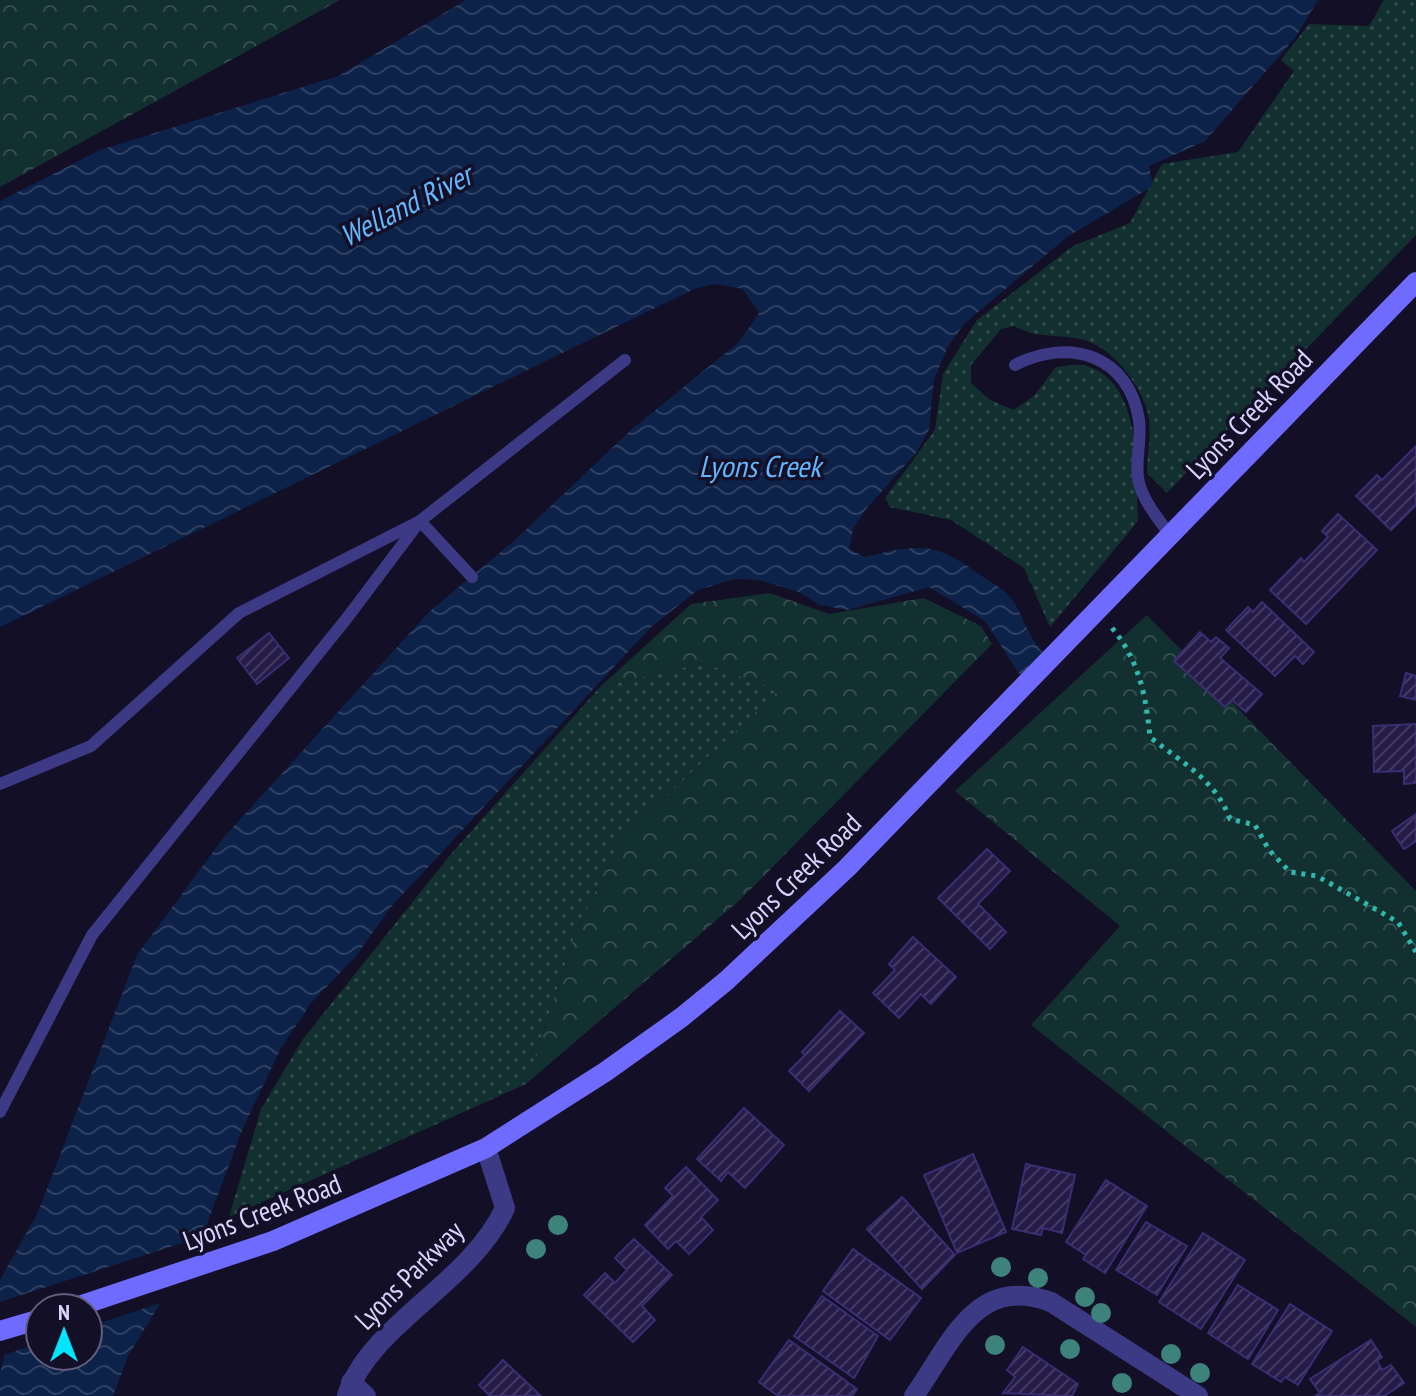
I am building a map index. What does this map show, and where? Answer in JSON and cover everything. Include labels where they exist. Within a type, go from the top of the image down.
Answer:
[{"type":"main road","name":"Lyons Creek Road","points":[[104,1298],[212,1263],[335,1217],[486,1148],[605,1072],[726,981],[847,868],[1416,282]]},
{"type":"main road","points":[[0,1331],[24,1324]]},
{"type":"street","name":"Lyons Parkway","points":[[355,1391],[372,1351],[473,1257],[500,1219],[505,1208],[486,1148]]},
{"type":"street","points":[[914,1396],[970,1316],[985,1302],[1008,1295],[1029,1294],[1051,1302],[1198,1396]]},
{"type":"lane","points":[[1015,365],[1047,354],[1082,352],[1100,360],[1118,377],[1131,395],[1138,418],[1138,479],[1141,490],[1171,536]]},
{"type":"lane","points":[[0,784],[91,746],[239,613],[420,521],[625,360]]},
{"type":"lane","points":[[420,521],[472,577]]},
{"type":"lane","points":[[0,1112],[92,935],[347,618],[420,521]]},
{"type":"path","points":[[1098,612],[1125,644],[1139,674],[1150,737],[1205,777],[1222,798],[1230,819],[1255,825],[1269,850],[1290,872],[1317,876],[1398,922],[1416,952]]},
{"type":"green space","points":[[0,0],[340,0],[0,187]]},
{"type":"green space","points":[[1384,0],[1416,0],[1416,235],[1167,493],[1147,473],[1150,425],[1144,401],[1126,371],[1101,348],[1082,340],[1024,331],[1014,326],[1001,329],[971,365],[971,383],[990,400],[1014,410],[1034,396],[1056,367],[1087,366],[1105,376],[1119,391],[1128,411],[1136,456],[1138,521],[1050,627],[1024,568],[951,520],[890,507],[885,498],[935,430],[943,374],[977,320],[1073,246],[1130,223],[1162,164],[1238,152],[1294,71],[1281,60],[1309,24],[1369,26]]},
{"type":"green space","points":[[770,593],[829,614],[924,598],[981,626],[992,644],[741,899],[526,1084],[574,937],[619,841],[779,690],[703,663],[600,687],[691,604]]},
{"type":"green space","points":[[1147,615],[1416,891],[1416,1327],[1031,1025],[1120,926],[955,791]]},
{"type":"green space","points":[[703,663],[779,690],[619,841],[574,937],[526,1084],[229,1217],[261,1109],[303,1039],[451,854],[600,687]]},
{"type":"water","points":[[466,0],[1318,0],[1295,38],[1205,141],[1149,166],[1153,186],[1067,237],[964,324],[947,348],[934,380],[929,429],[916,453],[866,509],[853,529],[849,549],[865,557],[925,548],[964,564],[1010,597],[1045,655],[1020,675],[985,621],[929,587],[848,610],[819,605],[799,592],[759,580],[734,579],[698,590],[652,626],[390,908],[356,956],[311,1003],[281,1048],[243,1128],[204,1232],[128,1356],[113,1396],[0,1396],[0,1373],[11,1329],[0,1309],[0,1280],[38,1212],[137,955],[224,837],[429,612],[514,541],[631,430],[739,342],[759,313],[743,289],[714,284],[694,289],[0,627],[0,201],[100,150],[338,76]]},
{"type":"pier","points":[[207,1235],[166,1301],[104,1322],[104,1292],[31,1292]]},
{"type":"pier","points":[[24,1294],[24,1348],[0,1356],[6,1330],[0,1318],[0,1302]]},
{"type":"building","points":[[1416,446],[1416,505],[1391,530],[1356,496],[1377,475],[1382,480]]},
{"type":"building","points":[[1338,514],[1377,550],[1306,624],[1270,590],[1301,558],[1304,562],[1328,537],[1322,531]]},
{"type":"building","points":[[1262,602],[1314,652],[1303,664],[1295,656],[1275,676],[1226,630],[1248,607],[1253,612]]},
{"type":"building","points":[[1200,632],[1211,642],[1216,637],[1229,648],[1220,658],[1262,694],[1246,712],[1232,700],[1225,707],[1174,661]]},
{"type":"building","points":[[269,633],[289,658],[257,684],[237,658]]},
{"type":"building","points":[[1406,673],[1416,676],[1416,700],[1400,696]]},
{"type":"building","points":[[1416,724],[1416,783],[1404,784],[1404,771],[1374,772],[1373,726]]},
{"type":"building","points":[[1416,814],[1416,841],[1404,849],[1392,831]]},
{"type":"building","points":[[987,849],[1010,871],[978,904],[1006,932],[990,949],[938,898]]},
{"type":"building","points":[[913,937],[956,977],[931,1004],[921,994],[899,1018],[873,993],[895,970],[889,964]]},
{"type":"building","points":[[840,1011],[864,1033],[809,1091],[789,1071],[805,1055],[802,1052]]},
{"type":"building","points":[[744,1108],[784,1145],[745,1188],[728,1172],[721,1181],[697,1159]]},
{"type":"building","points":[[973,1154],[1006,1232],[957,1253],[924,1175]]},
{"type":"building","points":[[1026,1164],[1075,1175],[1062,1233],[1043,1228],[1041,1235],[1012,1229]]},
{"type":"building","points":[[686,1167],[718,1200],[701,1217],[713,1230],[689,1254],[676,1241],[668,1249],[645,1225],[673,1196],[665,1188]]},
{"type":"building","points":[[1106,1180],[1147,1206],[1105,1273],[1083,1259],[1086,1255],[1066,1242]]},
{"type":"building","points":[[902,1197],[955,1255],[922,1289],[867,1229]]},
{"type":"building","points":[[1146,1222],[1187,1246],[1157,1295],[1116,1270]]},
{"type":"building","points":[[1203,1233],[1245,1260],[1201,1329],[1159,1302]]},
{"type":"building","points":[[634,1239],[672,1275],[642,1306],[655,1320],[633,1342],[584,1295],[605,1273],[615,1283],[627,1270],[615,1258]]},
{"type":"building","points":[[853,1249],[921,1298],[890,1340],[823,1291]]},
{"type":"building","points":[[1238,1285],[1278,1310],[1248,1359],[1208,1333]]},
{"type":"building","points":[[822,1296],[878,1336],[854,1378],[794,1336]]},
{"type":"building","points":[[1290,1304],[1332,1331],[1298,1385],[1285,1377],[1281,1382],[1252,1364]]},
{"type":"building","points":[[789,1340],[857,1389],[852,1396],[778,1396],[759,1382]]},
{"type":"building","points":[[1371,1340],[1382,1357],[1377,1361],[1382,1370],[1391,1365],[1404,1383],[1384,1396],[1315,1396],[1320,1393],[1310,1379]]},
{"type":"building","points":[[1023,1347],[1078,1384],[1072,1396],[1003,1393],[1015,1377],[1007,1370]]},
{"type":"building","points":[[503,1360],[541,1396],[490,1396],[479,1385]]},
{"type":"water label","name":"Welland River","points":[[406,206]]},
{"type":"water label","name":"Lyons Creek","points":[[760,467]]}]
